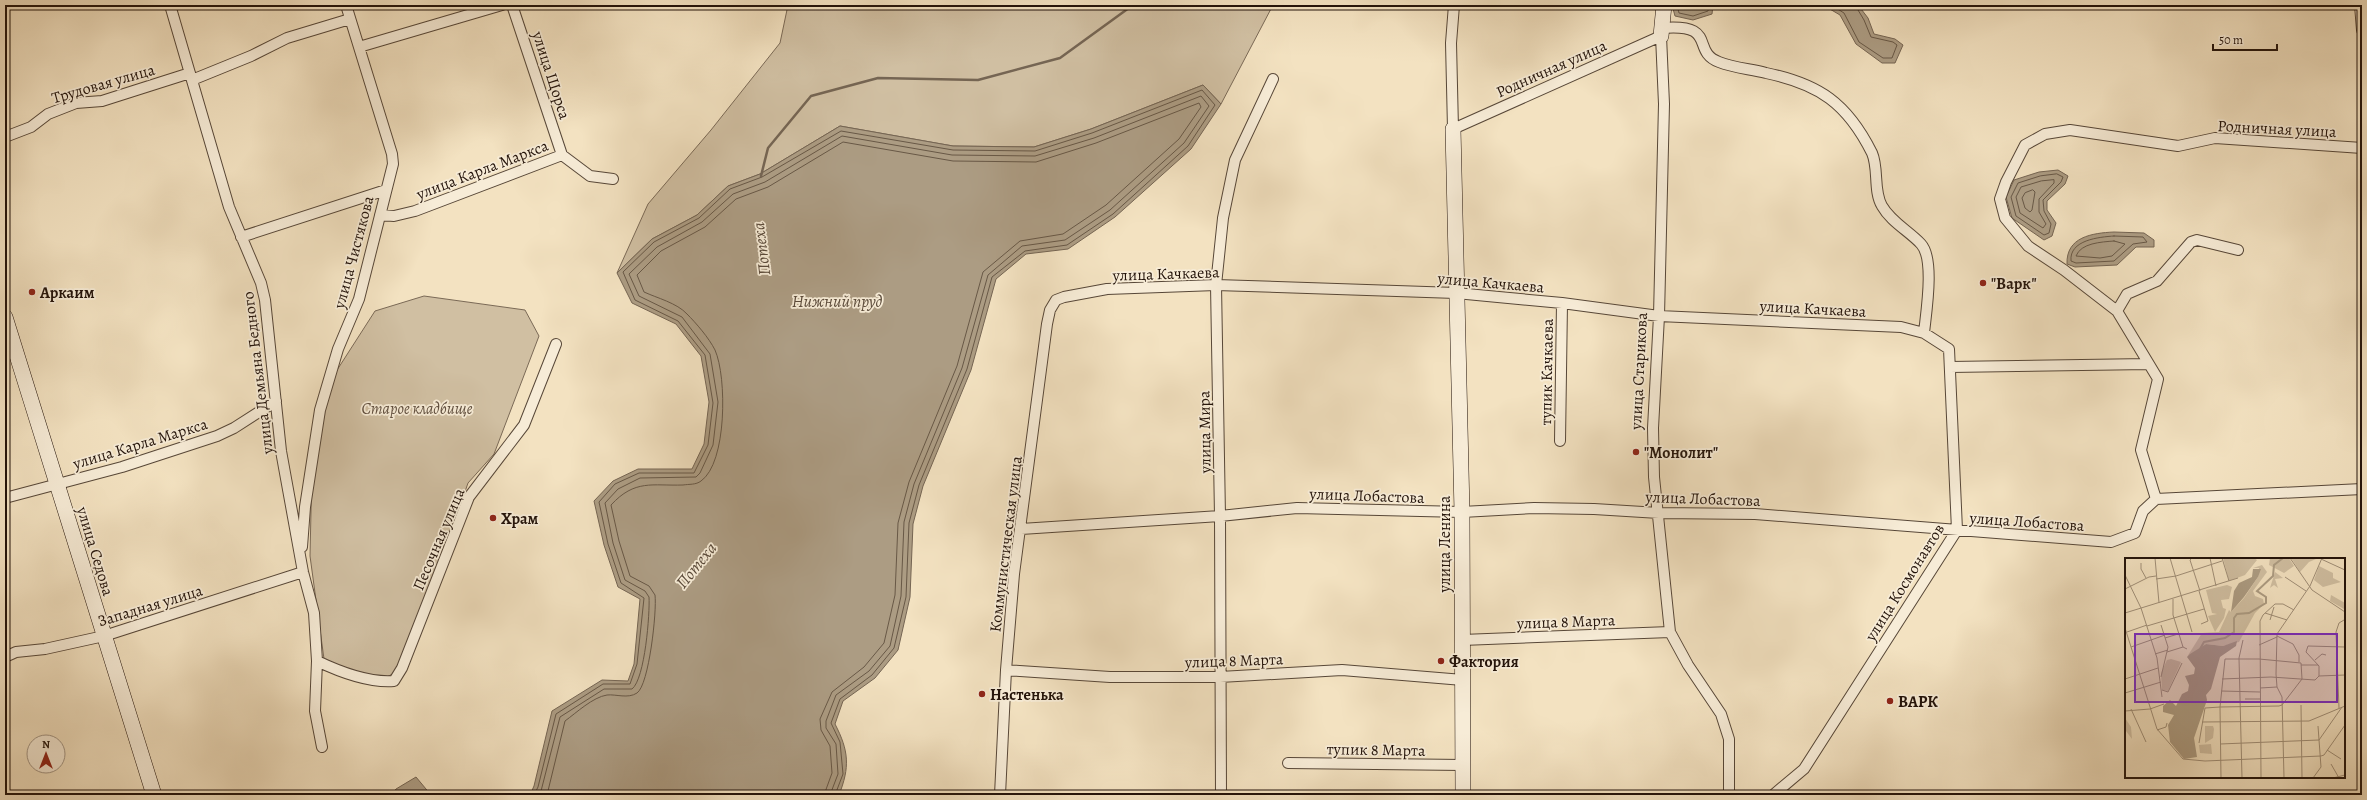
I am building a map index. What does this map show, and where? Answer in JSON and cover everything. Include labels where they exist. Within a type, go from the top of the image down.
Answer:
[{"type":"street","name":"улица Демьяна Бедного","points":[[170,5],[229,206],[262,283],[281,451],[303,572],[314,613],[317,662],[314,711],[322,747]]},
{"type":"street","name":"улица Чистякова","points":[[301,557],[305,507],[320,410],[338,349],[359,299],[392,164],[392,154],[346,5]]},
{"type":"street","points":[[359,47],[502,5]]},
{"type":"street","name":"улица Щорса","points":[[512,5],[562,155]]},
{"type":"street","points":[[1453,129],[1451,43],[1454,5]]},
{"type":"street","name":"улица Старикова","points":[[1664,5],[1661,32],[1664,104],[1659,316],[1652,428],[1654,477],[1659,513],[1670,632],[1688,665],[1721,714],[1729,739],[1729,795]]},
{"type":"street","points":[[2360,5],[2362,30]]},
{"type":"street","name":"Трудовая улица","points":[[5,137],[31,127],[48,114],[76,103],[102,101],[191,76],[251,56],[287,38],[350,19]]},
{"type":"street","points":[[1661,32],[1686,28],[1696,31],[1701,36],[1708,55],[1719,62],[1792,79],[1812,86],[1827,95],[1852,120],[1864,138],[1874,159],[1881,204],[1888,215],[1922,245],[1927,257],[1927,304],[1924,333]]},
{"type":"street","name":"Родничная улица","points":[[1453,129],[1661,32]]},
{"type":"street","name":"улица Мира","points":[[1221,795],[1220,516],[1216,285],[1222,218],[1235,160],[1273,79]]},
{"type":"street","name":"улица Ленина","points":[[1453,129],[1462,512],[1463,795]]},
{"type":"street","name":"Родничная улица","points":[[2156,499],[2141,450],[2158,379],[2118,311],[2064,270],[2028,246],[2005,218],[2000,199],[2006,182],[2025,145],[2045,134],[2070,130],[2178,146],[2215,138],[2362,148]]},
{"type":"street","name":"улица Карла Маркса","points":[[380,215],[394,216],[415,211],[562,155],[590,176],[613,179]]},
{"type":"street","points":[[241,237],[386,190]]},
{"type":"street","points":[[2118,311],[2127,294],[2157,281],[2191,242],[2198,240],[2238,250]]},
{"type":"street","name":"улица Качкаева","points":[[1056,300],[1064,296],[1107,289],[1216,285],[1456,294],[1562,303],[1659,316],[1901,328],[1924,333],[1949,349]]},
{"type":"street","name":"Коммунистическая улица","points":[[1000,795],[1006,670],[1014,574],[1047,324],[1050,310],[1056,300]]},
{"type":"street","name":"тупик Качкаева","points":[[1560,441],[1562,303]]},
{"type":"street","name":"улица Седова","points":[[5,317],[154,795]]},
{"type":"street","name":"Песочная улица","points":[[317,662],[331,668],[381,682],[394,681],[402,668],[470,497],[524,425],[556,344]]},
{"type":"street","name":"улица Космонавтов","points":[[1773,795],[1804,769],[1956,530],[1949,349]]},
{"type":"street","points":[[1950,367],[2148,364]]},
{"type":"street","name":"улица Карла Маркса","points":[[5,498],[56,483],[122,467],[217,436],[234,428],[276,400]]},
{"type":"street","points":[[2156,499],[2362,489]]},
{"type":"street","name":"улица Лобастова","points":[[1021,529],[1220,516],[1297,508],[1462,512],[1534,508],[1659,513],[1755,514],[2111,542],[2135,533],[2143,511],[2156,499]]},
{"type":"street","name":"Западная улица","points":[[5,657],[16,652],[45,649],[104,636],[303,572]]},
{"type":"street","name":"улица 8 Марта","points":[[1462,640],[1670,632]]},
{"type":"street","name":"улица 8 Марта","points":[[1006,670],[1110,677],[1220,677],[1342,670],[1463,680]]},
{"type":"street","name":"тупик 8 Марта","points":[[1288,763],[1463,765]]},
{"type":"green space","points":[[788,5],[1273,5],[1221,104],[1203,85],[1091,129],[1034,147],[953,146],[840,126],[760,174],[728,186],[697,215],[652,239],[617,273],[648,204],[711,130],[780,43]]},
{"type":"green space","name":"Старое кладбище","points":[[424,296],[525,310],[539,336],[494,454],[468,483],[419,624],[395,673],[382,679],[328,664],[324,659],[310,556],[312,466],[330,381],[375,311]]},
{"type":"water","points":[[1672,5],[1713,5],[1712,14],[1693,20],[1675,16]]},
{"type":"water","points":[[1823,5],[1858,5],[1868,18],[1874,34],[1895,39],[1903,45],[1895,63],[1882,63],[1856,44],[1840,15]]},
{"type":"water","name":"Нижний пруд","points":[[1203,85],[1221,104],[1191,149],[1115,217],[1068,249],[1026,254],[996,279],[971,370],[923,486],[913,524],[910,597],[898,650],[875,678],[843,701],[835,724],[843,743],[846,759],[845,776],[839,795],[530,795],[534,786],[552,711],[602,680],[628,681],[634,664],[640,599],[618,587],[604,545],[594,501],[613,481],[638,469],[692,469],[704,444],[709,402],[701,356],[676,324],[632,303],[617,273],[652,239],[697,215],[728,186],[760,174],[840,126],[953,146],[1034,147],[1091,129]]},
{"type":"water","points":[[2058,170],[2068,176],[2065,184],[2047,201],[2047,210],[2056,223],[2052,236],[2044,240],[2012,218],[2006,197],[2014,180],[2039,172]]},
{"type":"water","points":[[2114,232],[2144,233],[2154,240],[2154,247],[2136,247],[2117,265],[2075,267],[2067,264],[2068,255],[2076,242],[2089,235]]},
{"type":"water","points":[[416,777],[431,795],[391,795],[396,789]]},
{"type":"waterway","name":"Потеха","points":[[761,176],[768,148],[811,96],[878,78],[978,80],[1060,58],[1133,5]]},
{"type":"place","name":"\"Варк\"","points":[[1983,283]]},
{"type":"place","name":"Аркаим","points":[[32,292]]},
{"type":"place","name":"\"Монолит\"","points":[[1636,452]]},
{"type":"place","name":"Храм","points":[[493,518]]},
{"type":"place","name":"Фактория","points":[[1441,661]]},
{"type":"place","name":"Настенька","points":[[982,694]]},
{"type":"place","name":"ВАРК","points":[[1890,701]]}]
